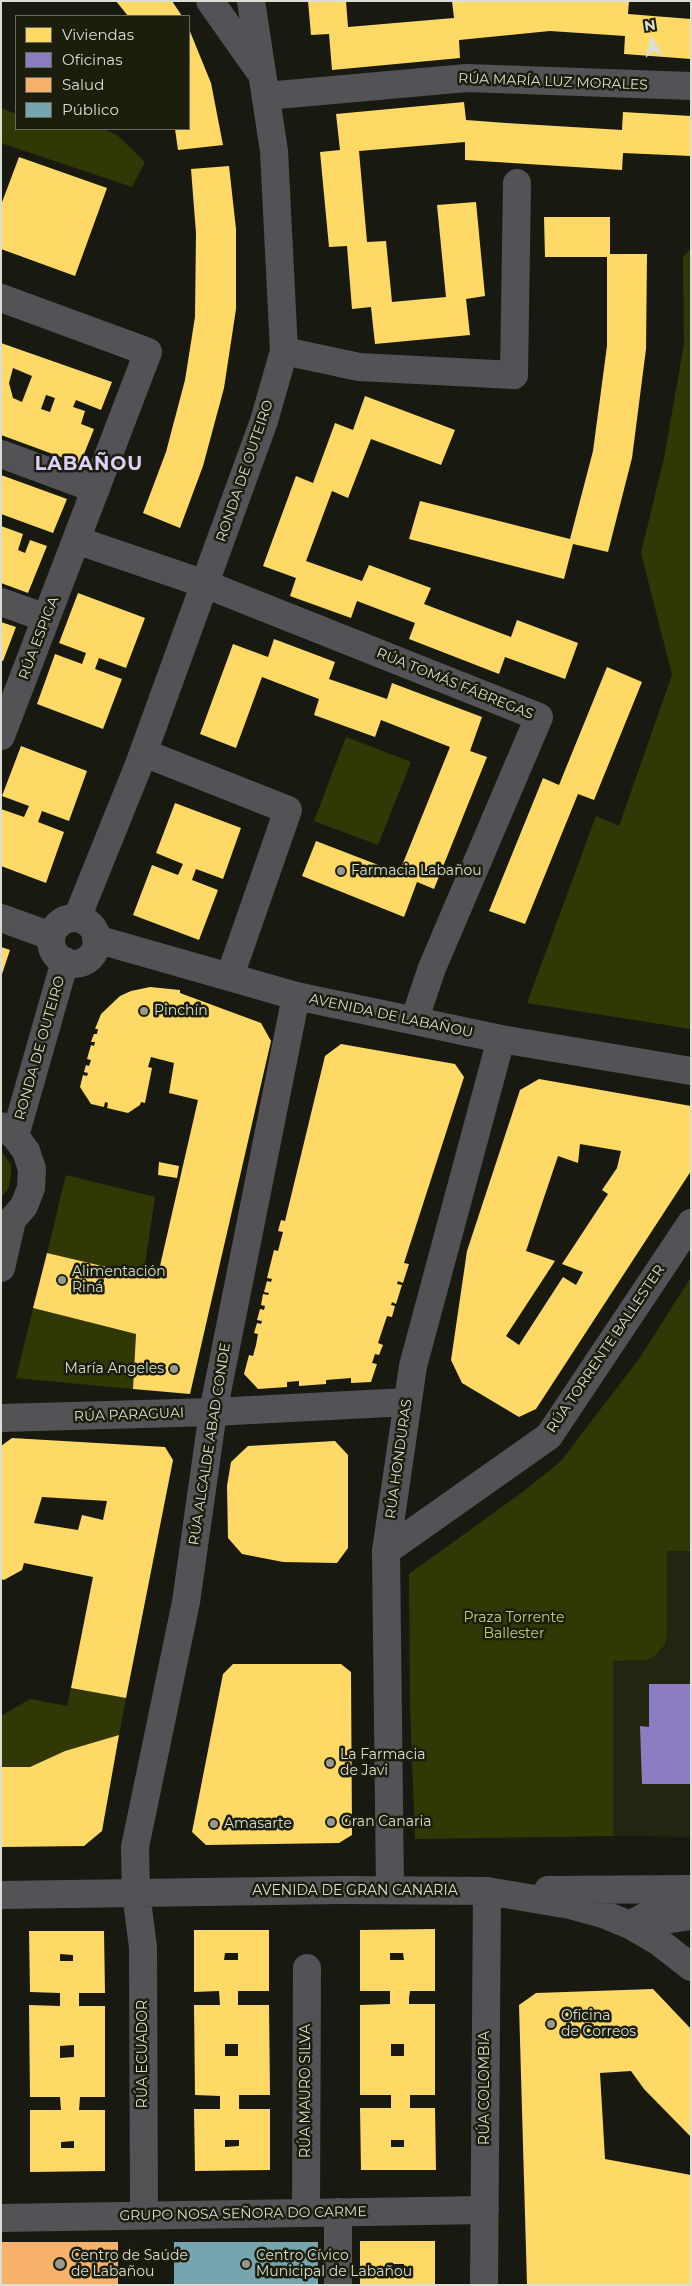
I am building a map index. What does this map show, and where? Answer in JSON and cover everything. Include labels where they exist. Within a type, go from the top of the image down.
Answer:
[{"type":"street","points":[[210,1],[265,86]]},
{"type":"street","name":"RONDA DE OUTEIRO","points":[[76,918],[144,753],[264,421],[284,351],[274,151],[251,1]]},
{"type":"street","name":"RÚA MARÍA LUZ MORALES","points":[[265,86],[467,78],[691,86]]},
{"type":"street","points":[[284,351],[359,367],[514,375],[517,183]]},
{"type":"street","name":"RÚA ESPIGA","points":[[1,298],[148,352],[1,736]]},
{"type":"street","points":[[1,454],[96,489]]},
{"type":"street","points":[[76,540],[205,584]]},
{"type":"street","name":"RÚA TOMÁS FÁBREGAS","points":[[205,584],[539,717],[432,968],[414,1021]]},
{"type":"street","points":[[1,602],[46,618]]},
{"type":"street","points":[[144,753],[288,810],[230,976]]},
{"type":"street","points":[[1,918],[51,936],[64,920],[76,918],[88,923],[95,933],[96,939]]},
{"type":"street","name":"RONDA DE OUTEIRO","points":[[51,936],[53,951],[65,961],[78,963],[94,951],[96,939]]},
{"type":"street","name":"AVENIDA DE LABAÑOU","points":[[96,939],[296,996],[501,1039],[691,1071]]},
{"type":"street","name":"RONDA DE OUTEIRO","points":[[1,1268],[6,1223],[24,1206],[31,1188],[32,1169],[26,1151],[8,1131],[65,961]]},
{"type":"street","name":"RÚA ALCALDE ABAD CONDE","points":[[136,1893],[136,1847],[186,1602],[213,1412],[296,996]]},
{"type":"street","name":"RÚA HONDURAS","points":[[390,1890],[386,1550],[413,1366],[501,1039]]},
{"type":"street","name":"RÚA TORRENTE BALLESTER","points":[[386,1550],[549,1436],[691,1223]]},
{"type":"street","name":"RÚA PARAGUAI","points":[[1,1418],[213,1412],[407,1402]]},
{"type":"street","points":[[487,1891],[691,1889]]},
{"type":"street","name":"AVENIDA DE GRAN CANARIA","points":[[1,1896],[390,1890],[487,1891],[570,1905],[630,1925],[659,1942],[691,1967]]},
{"type":"street","name":"RÚA COLOMBIA","points":[[484,2285],[487,1891]]},
{"type":"street","name":"RÚA ECUADOR","points":[[136,1893],[143,1947],[144,2216]]},
{"type":"street","points":[[630,1925],[678,1898],[691,1895]]},
{"type":"street","points":[[630,1925],[691,1916]]},
{"type":"street","name":"RÚA MAURO SILVA","points":[[306,2213],[307,1968]]},
{"type":"street","name":"GRUPO NOSA SEÑORA DO CARME","points":[[1,2218],[485,2210]]},
{"type":"street","points":[[338,2212],[338,2285]]},
{"type":"shaded area","points":[[691,1421],[691,1837],[613,1836],[613,1660],[660,1653],[665,1645],[667,1634],[667,1551],[690,1551]]},
{"type":"green space","points":[[1,108],[15,114],[15,130],[107,130],[118,136],[145,162],[132,187],[1,143]]},
{"type":"green space","points":[[691,248],[691,1029],[527,1003],[596,816],[619,826],[672,675],[641,553],[664,458],[684,344],[683,257]]},
{"type":"green space","points":[[346,737],[411,762],[378,845],[314,821]]},
{"type":"green space","points":[[1,1150],[11,1165],[11,1176],[9,1187],[1,1198]]},
{"type":"green space","points":[[66,1175],[155,1197],[143,1277],[47,1253]]},
{"type":"green space","name":"Praza Torrente Ballester","points":[[691,1277],[690,1551],[667,1551],[667,1634],[665,1645],[655,1656],[645,1660],[613,1661],[613,1836],[415,1839],[410,1705],[409,1574],[524,1491],[561,1461],[639,1359]]},
{"type":"green space","points":[[33,1308],[136,1334],[133,1389],[16,1378]]},
{"type":"green space","points":[[71,1688],[126,1698],[119,1735],[65,1751],[30,1767],[1,1767],[1,1716],[30,1699],[67,1706]]},
{"type":"building: Viviendas","points":[[116,1],[172,1],[181,15],[127,15]]},
{"type":"building: Viviendas","points":[[308,1],[346,1],[348,27],[454,18],[452,1],[629,1],[628,14],[691,19],[691,59],[624,54],[625,36],[550,31],[459,40],[460,58],[332,70],[329,34],[311,35]]},
{"type":"building: Viviendas","points":[[190,31],[211,83],[223,145],[178,150],[175,130],[190,130]]},
{"type":"building: Viviendas","points":[[464,102],[466,120],[506,123],[622,130],[623,112],[691,116],[691,156],[623,153],[622,170],[465,160],[465,142],[359,151],[367,242],[386,241],[392,302],[446,297],[437,205],[476,202],[485,296],[466,299],[470,335],[375,344],[371,307],[352,309],[347,246],[329,247],[320,152],[340,150],[336,114]]},
{"type":"building: Viviendas","points":[[19,157],[107,188],[75,276],[1,249],[1,205]]},
{"type":"building: Viviendas","points":[[229,166],[236,229],[236,309],[224,388],[203,466],[180,528],[143,513],[166,452],[185,380],[195,317],[196,233],[191,169]]},
{"type":"building: Viviendas","points":[[544,217],[610,217],[610,254],[647,254],[646,349],[632,458],[608,552],[573,544],[564,579],[409,539],[420,501],[570,539],[593,451],[607,346],[607,257],[545,257]]},
{"type":"building: Viviendas","points":[[1,343],[112,382],[101,410],[76,400],[73,407],[85,411],[81,424],[94,429],[80,464],[1,435]],"holes":[[[13,368],[32,376],[22,402],[13,398],[9,383]],[[46,395],[55,398],[50,412],[41,409]]]},
{"type":"building: Viviendas","points":[[365,396],[455,430],[441,465],[371,439],[348,498],[332,491],[306,561],[362,581],[369,565],[431,588],[424,604],[511,637],[517,620],[578,643],[565,679],[505,657],[499,674],[409,639],[415,623],[357,601],[351,618],[290,596],[296,578],[263,566],[296,476],[313,483],[335,423],[353,430]]},
{"type":"building: Viviendas","points":[[1,475],[67,499],[53,533],[1,514]]},
{"type":"building: Viviendas","points":[[1,526],[23,534],[18,550],[25,553],[30,540],[47,546],[28,593],[1,583]]},
{"type":"building: Viviendas","points":[[78,593],[145,618],[126,668],[99,658],[95,669],[122,679],[103,729],[37,704],[55,654],[82,664],[86,653],[59,643]]},
{"type":"building: Viviendas","points":[[1,622],[16,627],[3,661],[1,661]]},
{"type":"building: Viviendas","points":[[274,639],[335,662],[329,679],[387,699],[392,683],[482,717],[470,751],[487,757],[434,889],[417,882],[404,917],[302,876],[316,841],[399,873],[450,747],[381,720],[375,737],[314,715],[319,699],[262,677],[236,748],[200,734],[233,644],[268,657]]},
{"type":"building: Viviendas","points":[[607,667],[642,682],[594,800],[578,794],[525,924],[489,911],[543,778],[559,785]]},
{"type":"building: Viviendas","points":[[21,746],[87,771],[69,821],[42,811],[38,822],[64,832],[46,883],[1,866],[1,809],[24,817],[29,806],[2,796]]},
{"type":"building: Viviendas","points":[[175,803],[241,828],[223,879],[196,869],[192,880],[218,890],[199,940],[133,915],[152,865],[178,875],[183,864],[156,853]]},
{"type":"building: Viviendas","points":[[1,947],[10,950],[2,974],[1,974]]},
{"type":"building: Viviendas","points":[[150,987],[180,990],[180,993],[261,1023],[271,1041],[190,1394],[133,1389],[136,1334],[33,1308],[47,1253],[157,1279],[198,1100],[169,1093],[174,1063],[151,1057],[148,1067],[152,1068],[145,1103],[141,1102],[140,1105],[128,1113],[107,1108],[108,1103],[105,1102],[104,1107],[91,1104],[80,1087],[83,1075],[87,1076],[88,1073],[84,1072],[86,1065],[89,1066],[91,1060],[87,1059],[91,1045],[94,1046],[95,1042],[91,1042],[94,1034],[97,1034],[98,1029],[95,1029],[101,1014],[120,996],[131,991]]},
{"type":"building: Viviendas","points":[[341,1044],[455,1064],[464,1077],[404,1263],[409,1264],[403,1283],[398,1281],[397,1284],[402,1285],[396,1304],[392,1302],[391,1305],[395,1306],[392,1317],[387,1316],[378,1343],[383,1345],[379,1355],[375,1354],[372,1363],[377,1364],[371,1382],[351,1383],[351,1378],[326,1380],[326,1384],[299,1386],[299,1381],[287,1382],[287,1387],[258,1389],[244,1374],[249,1355],[253,1356],[256,1345],[258,1334],[254,1333],[257,1323],[261,1324],[262,1321],[257,1320],[260,1309],[264,1310],[265,1306],[261,1305],[263,1294],[268,1295],[269,1293],[264,1292],[267,1281],[271,1282],[272,1279],[267,1278],[274,1250],[278,1251],[283,1232],[278,1231],[281,1220],[285,1221],[325,1056]]},
{"type":"building: Viviendas","points":[[539,1079],[691,1106],[691,1171],[536,1409],[519,1417],[462,1383],[451,1360],[467,1251],[520,1090]],"holes":[[[580,1144],[621,1151],[617,1168],[602,1190],[608,1194],[562,1264],[583,1272],[576,1285],[563,1277],[519,1345],[506,1336],[555,1261],[526,1251],[558,1156],[578,1163]]]},
{"type":"building: Viviendas","points":[[159,1162],[179,1166],[177,1178],[158,1175]]},
{"type":"building: Viviendas","points":[[12,1438],[165,1447],[173,1460],[126,1698],[71,1688],[93,1577],[24,1563],[22,1570],[4,1580],[1,1579],[1,1446]],"holes":[[[42,1497],[107,1501],[103,1520],[82,1515],[78,1530],[34,1523]]]},
{"type":"building: Viviendas","points":[[335,1441],[348,1455],[348,1548],[337,1563],[283,1562],[242,1554],[228,1538],[227,1486],[231,1462],[248,1446]]},
{"type":"building: Viviendas","points":[[233,1664],[341,1664],[351,1672],[352,1835],[339,1843],[206,1845],[192,1832],[223,1674]]},
{"type":"building: Viviendas","points":[[119,1735],[102,1831],[84,1846],[1,1847],[1,1767],[30,1767],[65,1751]]},
{"type":"building: Viviendas","points":[[435,1929],[435,1991],[410,1991],[409,2004],[435,2004],[435,2095],[410,2095],[410,2108],[435,2108],[436,2170],[361,2170],[360,2108],[391,2108],[391,2095],[360,2095],[360,2005],[390,2004],[390,1991],[360,1991],[360,1930]],"holes":[[[390,1953],[403,1953],[404,1960],[390,1960]],[[391,2044],[404,2044],[404,2056],[391,2056]],[[391,2140],[404,2140],[404,2147],[391,2147]]]},
{"type":"building: Viviendas","points":[[194,1930],[269,1930],[269,1991],[238,1991],[238,2005],[269,2005],[270,2095],[239,2095],[239,2109],[270,2109],[270,2170],[195,2171],[194,2109],[220,2109],[220,2096],[195,2095],[194,2005],[220,2005],[219,1991],[194,1992]],"holes":[[[225,1953],[238,1953],[238,1960],[224,1960]],[[225,2044],[238,2044],[238,2056],[225,2056]],[[225,2140],[239,2140],[239,2146],[225,2147]]]},
{"type":"building: Viviendas","points":[[29,1931],[104,1931],[105,1993],[79,1993],[79,2006],[105,2006],[105,2097],[80,2097],[79,2110],[105,2110],[105,2171],[30,2172],[30,2110],[61,2110],[60,2097],[30,2097],[29,2005],[60,2006],[60,1993],[30,1992]],"holes":[[[60,1954],[73,1955],[73,1961],[60,1961]],[[74,2045],[74,2057],[60,2058],[60,2046]],[[74,2141],[74,2148],[61,2148],[61,2142]]]},
{"type":"building: Viviendas","points":[[653,1989],[691,2029],[691,2137],[644,2089],[631,2071],[600,2073],[605,2159],[691,2175],[691,2285],[527,2285],[519,2005],[536,1993]]},
{"type":"building: Viviendas","points":[[360,2241],[435,2241],[435,2285],[360,2285]],"holes":[[[391,2264],[404,2264],[404,2271],[391,2271]]]},
{"type":"building: Oficinas","points":[[649,1684],[691,1684],[691,1784],[642,1784],[640,1726],[649,1727]]},
{"type":"building: Salud","name":"Centro de Saúde de Labañou","points":[[1,2242],[118,2242],[118,2285],[1,2285]]},
{"type":"building: Público","name":"Centro Cívico Municipal de Labañou","points":[[174,2242],[318,2242],[318,2285],[174,2285]]},
{"type":"place","name":"Farmacia Labañou","points":[[341,871]]},
{"type":"place","name":"Pinchín","points":[[144,1011]]},
{"type":"place","name":"Alimentación Riná","points":[[62,1280]]},
{"type":"place","name":"María Angeles","points":[[174,1369]]},
{"type":"place","name":"La Farmacia de Javi","points":[[330,1763]]},
{"type":"place","name":"Gran Canaria","points":[[331,1822]]},
{"type":"place","name":"Amasarte","points":[[214,1824]]},
{"type":"place","name":"Oficina de Correos","points":[[551,2024]]},
{"type":"place","name":"Centro de Saúde de Labañou","points":[[60,2264]]},
{"type":"place","name":"Centro Cívico Municipal de Labañou","points":[[246,2264]]},
{"type":"district","name":"LABAÑOU","points":[[89,464]]}]
